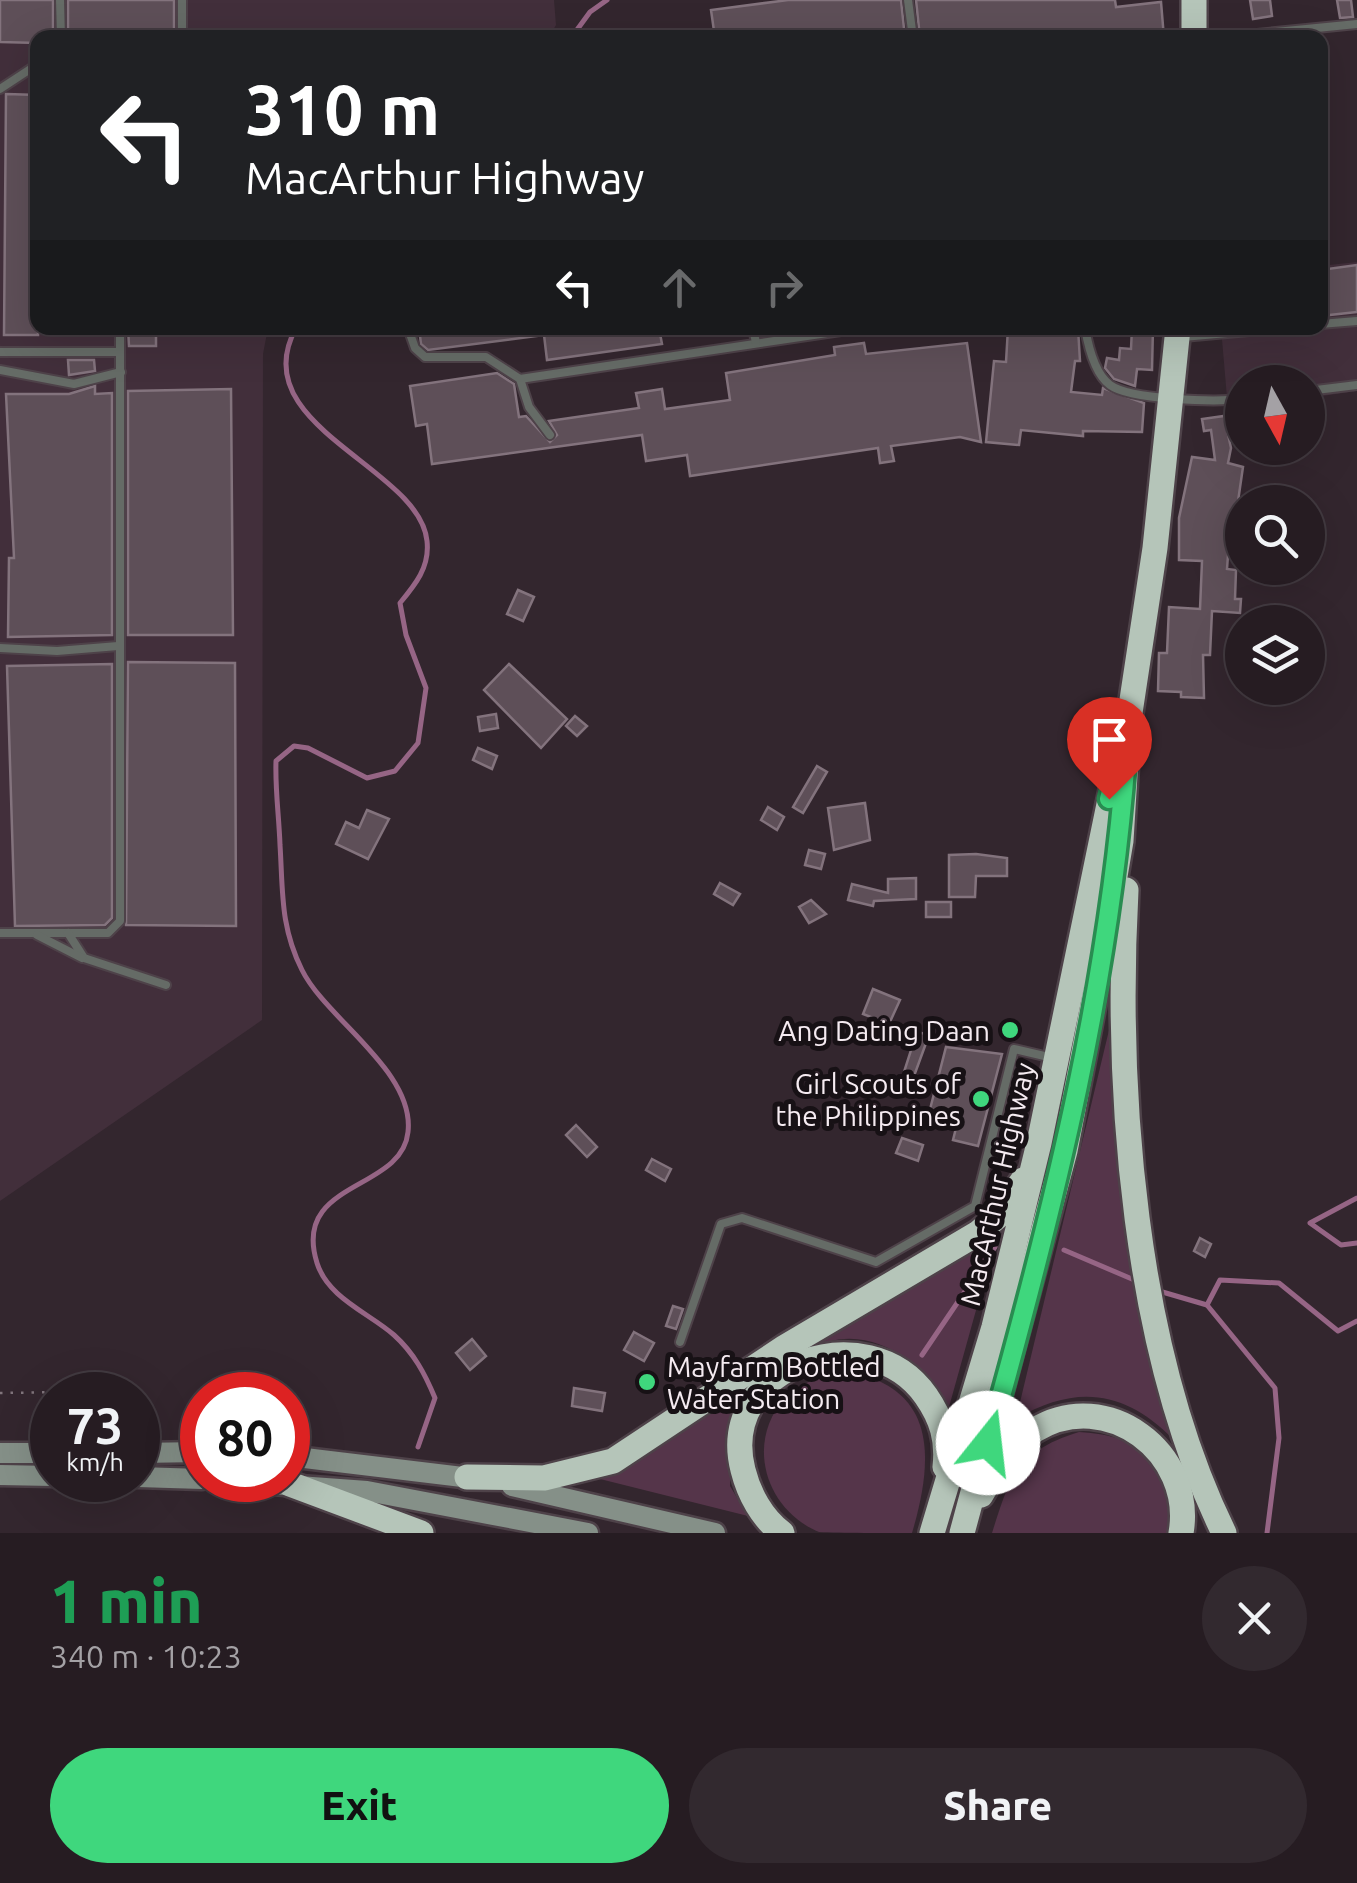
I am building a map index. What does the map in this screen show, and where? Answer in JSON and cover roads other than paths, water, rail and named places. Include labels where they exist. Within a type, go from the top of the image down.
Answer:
[{"type":"highway","points":[[1194,0],[1194,30]]},
{"type":"highway","name":"MacArthur Highway","points":[[964,1524],[1068,1132],[1121,841],[1128,726],[1178,335]]},
{"type":"highway","points":[[1128,726],[1138,789],[1125,918],[1124,1029],[1130,1147],[1147,1272],[1180,1421],[1224,1533]]},
{"type":"highway","name":"MacArthur Highway","points":[[932,1533],[994,1327],[1039,1143],[1099,836],[1128,726]]},
{"type":"highway","points":[[467,1477],[544,1478],[586,1471],[643,1444],[785,1346],[978,1233],[1018,1190],[1039,1143]]},
{"type":"highway","points":[[782,1533],[757,1506],[746,1481],[739,1454],[742,1426],[757,1397],[774,1378],[794,1364],[819,1356],[866,1355],[887,1361],[917,1383],[936,1412],[948,1443],[940,1507]]},
{"type":"highway","points":[[964,1524],[998,1467],[1034,1430],[1076,1416],[1102,1416],[1124,1422],[1164,1457],[1182,1505],[1181,1533]]},
{"type":"highway","points":[[310,1491],[421,1533]]},
{"type":"main road","points":[[0,1453],[30,1453]]},
{"type":"main road","points":[[310,1459],[467,1477],[715,1533]]},
{"type":"main road","points":[[0,1475],[30,1476]]},
{"type":"main road","points":[[310,1486],[444,1502],[588,1533]]},
{"type":"lane","points":[[60,0],[62,30]]},
{"type":"lane","points":[[182,0],[182,30]]},
{"type":"lane","points":[[908,0],[912,30]]},
{"type":"lane","points":[[1297,30],[1357,24]]},
{"type":"lane","points":[[0,89],[30,70]]},
{"type":"lane","points":[[1328,323],[1357,321]]},
{"type":"lane","points":[[0,932],[108,933],[120,920],[120,335]]},
{"type":"lane","points":[[411,335],[421,356],[486,357],[520,379],[529,407],[550,435]]},
{"type":"lane","points":[[754,335],[756,343]]},
{"type":"lane","points":[[520,379],[812,335]]},
{"type":"lane","points":[[1087,335],[1092,354],[1109,384],[1173,396],[1225,398]]},
{"type":"lane","points":[[0,352],[120,352]]},
{"type":"lane","points":[[0,370],[74,384],[120,372]]},
{"type":"lane","points":[[1325,390],[1357,385]]},
{"type":"lane","points":[[0,648],[57,652],[118,646]]},
{"type":"lane","points":[[33,933],[84,958],[166,985]]},
{"type":"lane","points":[[68,933],[84,958]]},
{"type":"lane","points":[[680,1342],[726,1220],[742,1218],[876,1262],[974,1206],[1014,1049],[1057,1059]]},
{"type":"waterway","points":[[577,30],[590,12],[607,0]]},
{"type":"waterway","points":[[294,335],[286,362],[293,392],[312,419],[396,490],[417,515],[427,541],[424,567],[400,603],[406,635],[426,688],[418,743],[395,771],[367,778],[308,748],[294,746],[276,761],[284,908],[295,954],[314,989],[398,1088],[408,1132],[401,1151],[388,1166],[333,1201],[319,1216],[313,1236],[317,1263],[330,1286],[394,1335],[423,1372],[435,1398],[418,1447]]},
{"type":"waterway","points":[[1357,1198],[1310,1223],[1341,1245],[1357,1243]]},
{"type":"waterway","points":[[922,1355],[995,1247]]},
{"type":"waterway","points":[[1064,1250],[1139,1282]]},
{"type":"waterway","points":[[1267,1533],[1279,1438],[1275,1388],[1207,1305],[1220,1280],[1279,1283],[1338,1331],[1357,1321]]},
{"type":"waterway","points":[[1159,1291],[1207,1305]]},
{"type":"place","name":"Ang Dating Daan","points":[[1010,1030]]},
{"type":"place","name":"Girl Scouts of the Philippines","points":[[981,1099]]},
{"type":"place","name":"Mayfarm Bottled Water Station","points":[[647,1382]]}]
